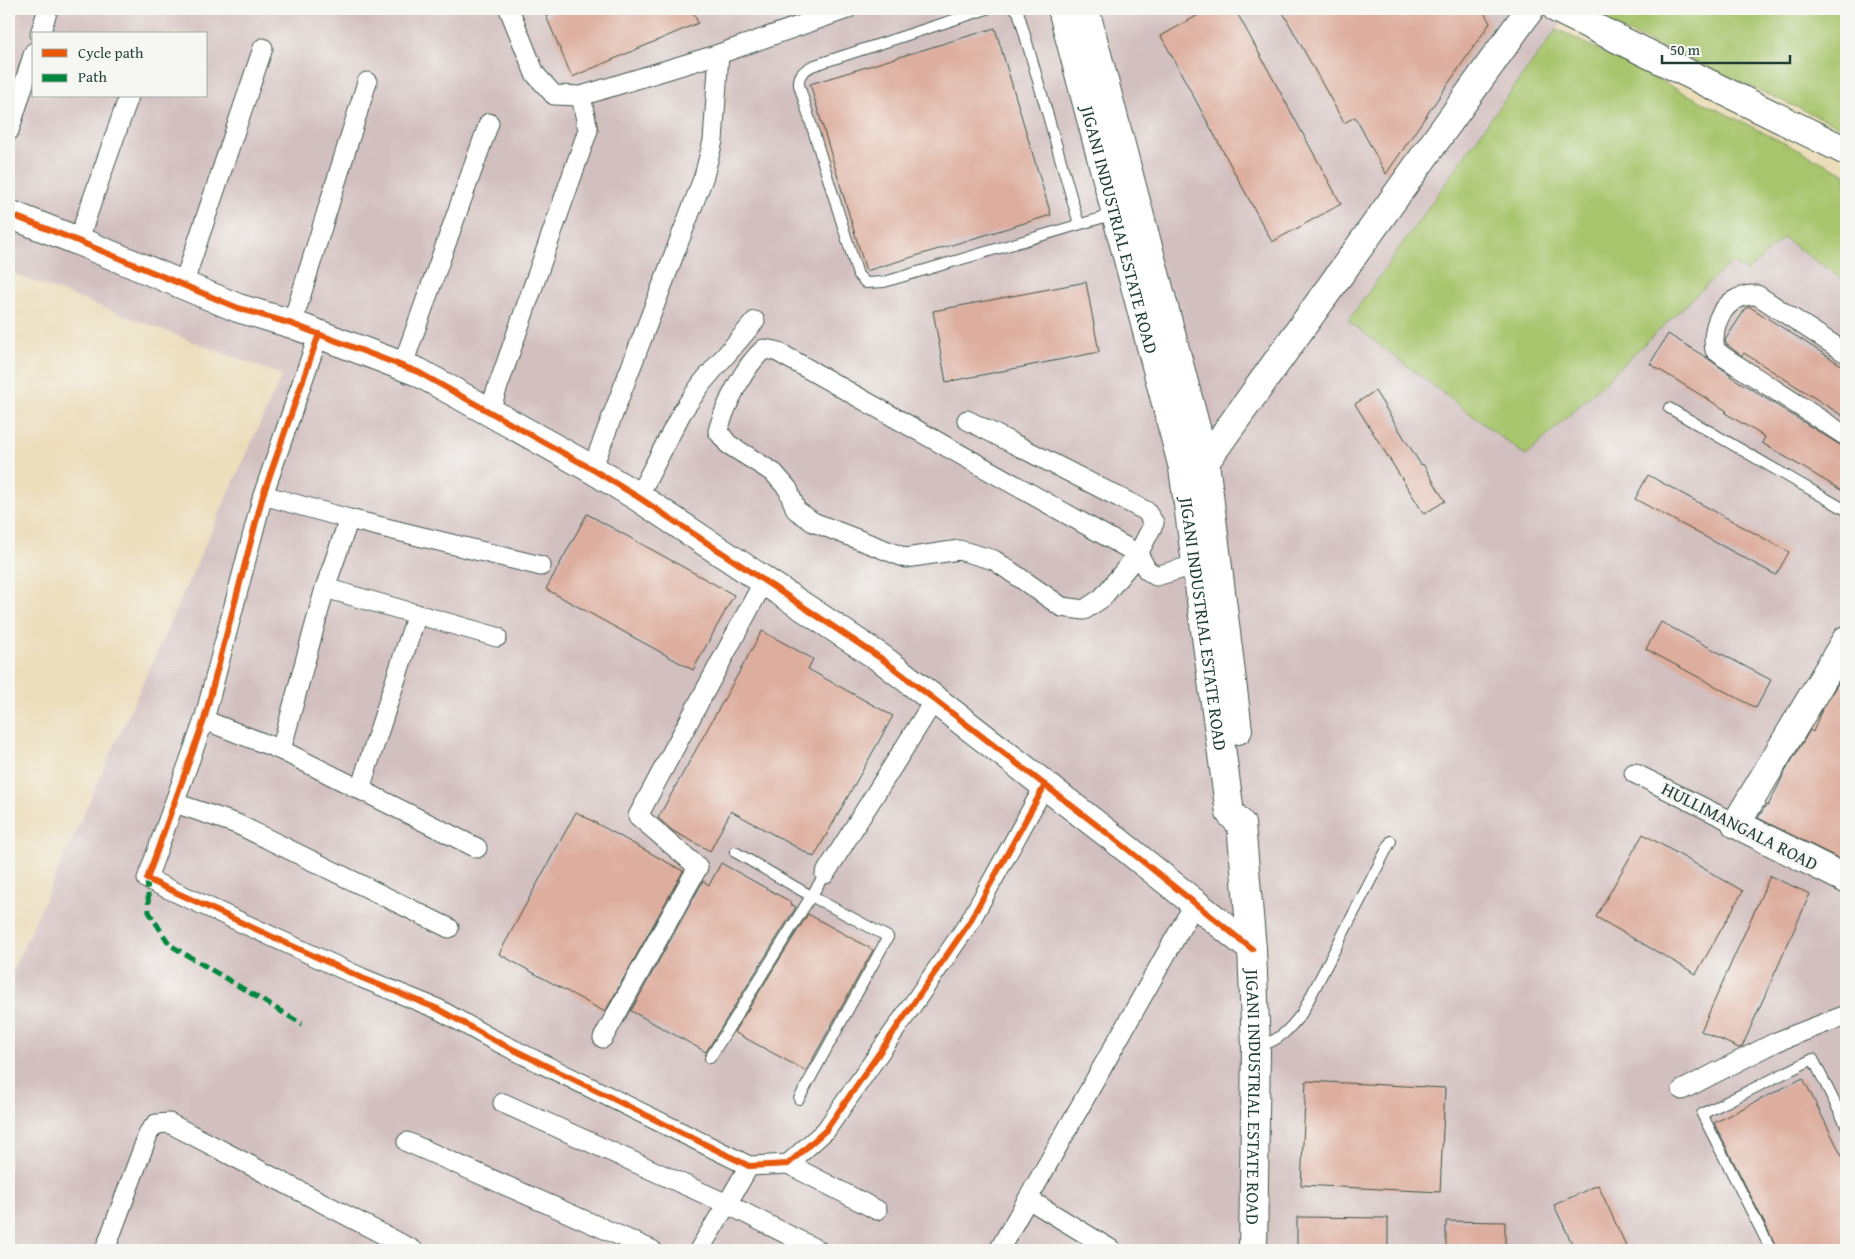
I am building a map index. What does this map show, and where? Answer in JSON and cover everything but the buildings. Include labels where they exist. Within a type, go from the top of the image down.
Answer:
[{"type":"street","points":[[41,32],[48,9]]},
{"type":"street","points":[[509,9],[535,74],[554,95],[581,96],[719,54],[847,9]]},
{"type":"street","name":"JIGANI INDUSTRIAL ESTATE ROAD","points":[[1062,9],[1116,214],[1194,465],[1195,565],[1230,812],[1241,824]]},
{"type":"street","name":"JIGANI INDUSTRIAL ESTATE ROAD","points":[[1085,9],[1194,465],[1243,776],[1246,811],[1241,824],[1252,949],[1256,1047],[1253,1250]]},
{"type":"street","points":[[1194,465],[1530,9]]},
{"type":"street","points":[[1557,9],[1846,151]]},
{"type":"street","points":[[183,285],[262,48]]},
{"type":"street","points":[[592,469],[704,176],[714,142],[719,54]]},
{"type":"street","points":[[9,131],[32,58]]},
{"type":"street","points":[[292,324],[367,82]]},
{"type":"street","points":[[489,412],[588,130],[581,96]]},
{"type":"street","points":[[78,241],[128,98]]},
{"type":"street","points":[[402,367],[489,123]]},
{"type":"street","points":[[9,214],[238,308],[292,324],[418,372],[592,469],[638,497],[882,659],[1252,949]]},
{"type":"street","points":[[1846,353],[1757,295],[1746,294],[1732,300],[1716,324],[1713,339],[1715,350],[1724,357],[1846,436]]},
{"type":"street","points":[[638,497],[682,412],[702,383],[755,321]]},
{"type":"street","points":[[319,334],[263,495],[204,720],[147,879],[362,978],[438,1009],[490,1038],[749,1166],[788,1164],[877,1210]]},
{"type":"street","points":[[967,420],[1146,511],[1154,523],[1138,554],[1102,598],[1084,610],[1062,607],[994,560],[959,550],[906,558],[813,522],[796,510],[788,489],[774,473],[728,444],[718,432],[724,412],[753,358],[764,349],[776,351],[1138,554],[1147,570],[1156,576],[1195,565]]},
{"type":"street","points":[[263,495],[349,519],[541,566]]},
{"type":"street","points":[[281,750],[325,588],[349,519]]},
{"type":"street","points":[[603,1038],[698,867],[638,816],[764,580]]},
{"type":"street","points":[[325,588],[497,637]]},
{"type":"street","points":[[360,789],[417,614]]},
{"type":"street","points":[[1736,824],[1846,640]]},
{"type":"street","points":[[826,874],[934,699]]},
{"type":"street","points":[[204,720],[281,750],[477,848]]},
{"type":"street","name":"HULLIMANGALA ROAD","points":[[1634,772],[1846,879]]},
{"type":"street","points":[[788,1164],[826,1130],[969,923],[1045,785]]},
{"type":"street","points":[[175,803],[237,824],[449,928]]},
{"type":"street","points":[[999,1250],[1195,903]]},
{"type":"street","points":[[1682,1090],[1776,1042],[1846,1015]]},
{"type":"street","points":[[504,1103],[727,1204],[818,1250]]},
{"type":"street","points":[[105,1250],[150,1132],[156,1124],[169,1123],[413,1250]]},
{"type":"street","points":[[407,1142],[652,1250]]},
{"type":"street","points":[[700,1250],[749,1166]]},
{"type":"street","points":[[1028,1199],[1112,1250]]},
{"type":"lane","points":[[987,9],[812,66],[802,72],[798,78],[858,275],[866,283],[884,282],[1116,214]]},
{"type":"lane","points":[[1015,9],[1018,11],[1079,224]]},
{"type":"lane","points":[[1668,408],[1846,510]]},
{"type":"lane","points":[[1256,1047],[1268,1044],[1287,1032],[1302,1013],[1391,841]]},
{"type":"lane","points":[[735,852],[811,896],[887,936],[888,939],[799,1099]]},
{"type":"lane","points":[[710,1058],[826,874]]},
{"type":"lane","points":[[1771,1250],[1702,1114],[1813,1059],[1846,1125]]},
{"type":"shaded area","points":[[9,9],[1572,9],[1492,118],[1783,238],[1846,282],[1846,1250],[9,1250],[9,979],[282,375],[9,272]]},
{"type":"green space","points":[[1595,9],[1846,9],[1846,129],[1602,21]]},
{"type":"green space","points":[[1557,29],[1846,174],[1846,282],[1783,238],[1747,272],[1731,262],[1526,456],[1348,321],[1492,117]]},
{"type":"marked path","points":[[147,879],[149,912],[170,945],[302,1024]]},
{"type":"cycle path","points":[[9,214],[238,308],[292,324],[418,372],[592,469],[638,497],[882,659],[1116,840],[1252,949]]},
{"type":"cycle path","points":[[319,334],[263,495],[204,720],[147,879],[362,978],[438,1009],[490,1038],[749,1166],[788,1164],[826,1130],[969,923],[1045,785]]}]
